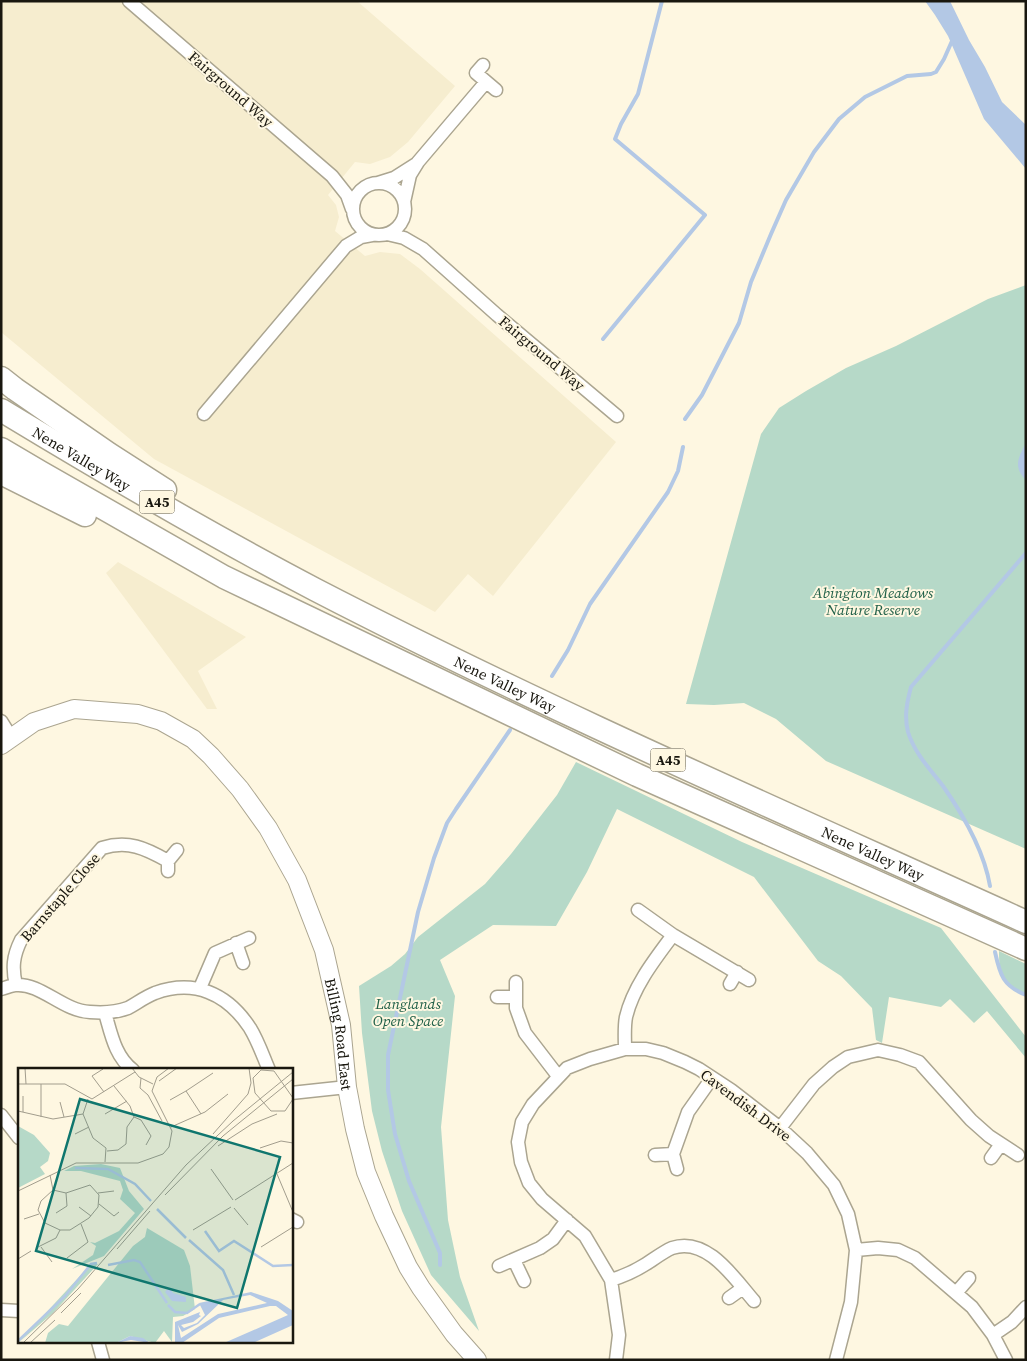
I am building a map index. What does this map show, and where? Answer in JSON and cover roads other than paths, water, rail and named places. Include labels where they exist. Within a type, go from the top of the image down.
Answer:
[{"type":"highway","points":[[1,378],[109,454],[315,589]]},
{"type":"highway","name":"Nene Valley Way","points":[[1,410],[186,519],[315,589],[526,694],[1026,922]]},
{"type":"highway","name":"Nene Valley Way","points":[[1,449],[224,577],[637,774],[1026,949]]},
{"type":"highway","points":[[1,473],[173,558],[224,577]]},
{"type":"street","name":"Fairground Way","points":[[129,1],[332,176]]},
{"type":"street","points":[[346,246],[356,197],[362,190],[406,171],[418,162],[491,86],[476,73],[483,65]]},
{"type":"street","points":[[418,162],[410,175],[404,202],[404,218],[423,249]]},
{"type":"street","points":[[332,176],[351,184],[374,184],[393,187],[400,194],[404,202]]},
{"type":"street","points":[[332,176],[347,195],[359,226],[372,235]]},
{"type":"street","points":[[387,234],[395,230],[404,218]]},
{"type":"street","points":[[204,414],[346,246],[361,237],[387,234],[404,238],[423,249]]},
{"type":"street","name":"Fairground Way","points":[[423,249],[617,416]]},
{"type":"street","name":"Billing Road East","points":[[6,741],[34,722],[74,710],[138,714],[173,727],[193,739],[240,789],[268,828],[297,880],[324,950],[341,1025],[347,1087],[366,1172],[408,1267],[454,1334],[477,1360]]},
{"type":"street","points":[[1,721],[6,741]]},
{"type":"street","name":"Barnstaple Close","points":[[16,984],[13,963],[21,940],[102,848],[127,844],[151,852],[168,866],[177,850]]},
{"type":"street","points":[[638,910],[674,935],[749,980]]},
{"type":"street","points":[[625,1049],[626,1019],[631,1001],[656,958],[674,935]]},
{"type":"street","points":[[200,988],[215,953],[250,938]]},
{"type":"street","points":[[236,944],[243,963]]},
{"type":"street","points":[[730,984],[737,972]]},
{"type":"street","points":[[516,982],[516,1008],[526,1033],[558,1076]]},
{"type":"street","points":[[1,989],[16,984],[34,988],[70,1008],[105,1013],[126,1008],[153,994],[172,988],[200,988],[218,997],[235,1010],[250,1029],[268,1068]]},
{"type":"street","points":[[497,998],[516,997]]},
{"type":"street","points":[[105,1013],[115,1047],[130,1068]]},
{"type":"street","name":"Cavendish Drive","points":[[616,1360],[619,1335],[611,1280],[585,1236],[542,1200],[529,1183],[521,1162],[518,1142],[522,1122],[533,1104],[567,1068],[590,1058],[625,1049],[646,1049],[663,1053],[699,1069],[731,1090],[780,1128],[807,1153],[834,1185],[848,1214],[856,1250],[851,1302],[836,1360]]},
{"type":"street","points":[[780,1128],[814,1084],[833,1067],[848,1057],[878,1050],[919,1062],[971,1120],[989,1136],[1018,1155]]},
{"type":"street","points":[[677,1169],[673,1154],[688,1112],[712,1078]]},
{"type":"street","points":[[292,1093],[347,1087]]},
{"type":"street","points":[[1,1115],[18,1137]]},
{"type":"street","points":[[992,1158],[1002,1144]]},
{"type":"street","points":[[655,1155],[673,1154]]},
{"type":"street","points":[[499,1266],[540,1248],[553,1239],[567,1220]]},
{"type":"street","points":[[611,1280],[626,1276],[672,1248],[688,1245],[696,1240],[721,1264],[754,1301]]},
{"type":"street","points":[[856,1250],[878,1248],[898,1250],[915,1258],[972,1307],[993,1334],[1006,1360]]},
{"type":"street","points":[[514,1260],[524,1281]]},
{"type":"street","points":[[956,1293],[969,1278]]},
{"type":"street","points":[[729,1298],[743,1288]]},
{"type":"street","points":[[993,1334],[1012,1322],[1026,1307]]},
{"type":"street","points":[[1,1310],[18,1311]]},
{"type":"street","points":[[99,1344],[103,1360]]},
{"type":"water","points":[[925,1],[950,1],[1002,102],[1026,125],[1026,169],[984,119],[948,36]]},
{"type":"water","points":[[1026,443],[1026,480],[1019,471],[1018,462]]},
{"type":"waterway","points":[[603,339],[705,215],[615,139],[638,94],[662,1]]},
{"type":"waterway","points":[[685,419],[702,395],[739,323],[751,282],[771,234],[786,200],[814,152],[839,119],[865,97],[907,76],[936,72],[952,41]]},
{"type":"waterway","points":[[552,676],[568,650],[590,604],[668,492],[678,471],[683,447]]},
{"type":"waterway","points":[[990,886],[983,859],[966,821],[911,740],[906,720],[908,698],[911,687],[1026,553]]},
{"type":"waterway","points":[[440,1265],[440,1253],[409,1181],[395,1134],[388,1090],[388,1055],[418,912],[434,858],[447,823],[510,730]]},
{"type":"waterway","points":[[995,952],[1001,973],[1007,984],[1026,995]]},
{"type":"park label","name":"Abington Meadows Nature Reserve","points":[[873,600]]},
{"type":"park label","name":"Langlands Open Space","points":[[408,1012]]}]
